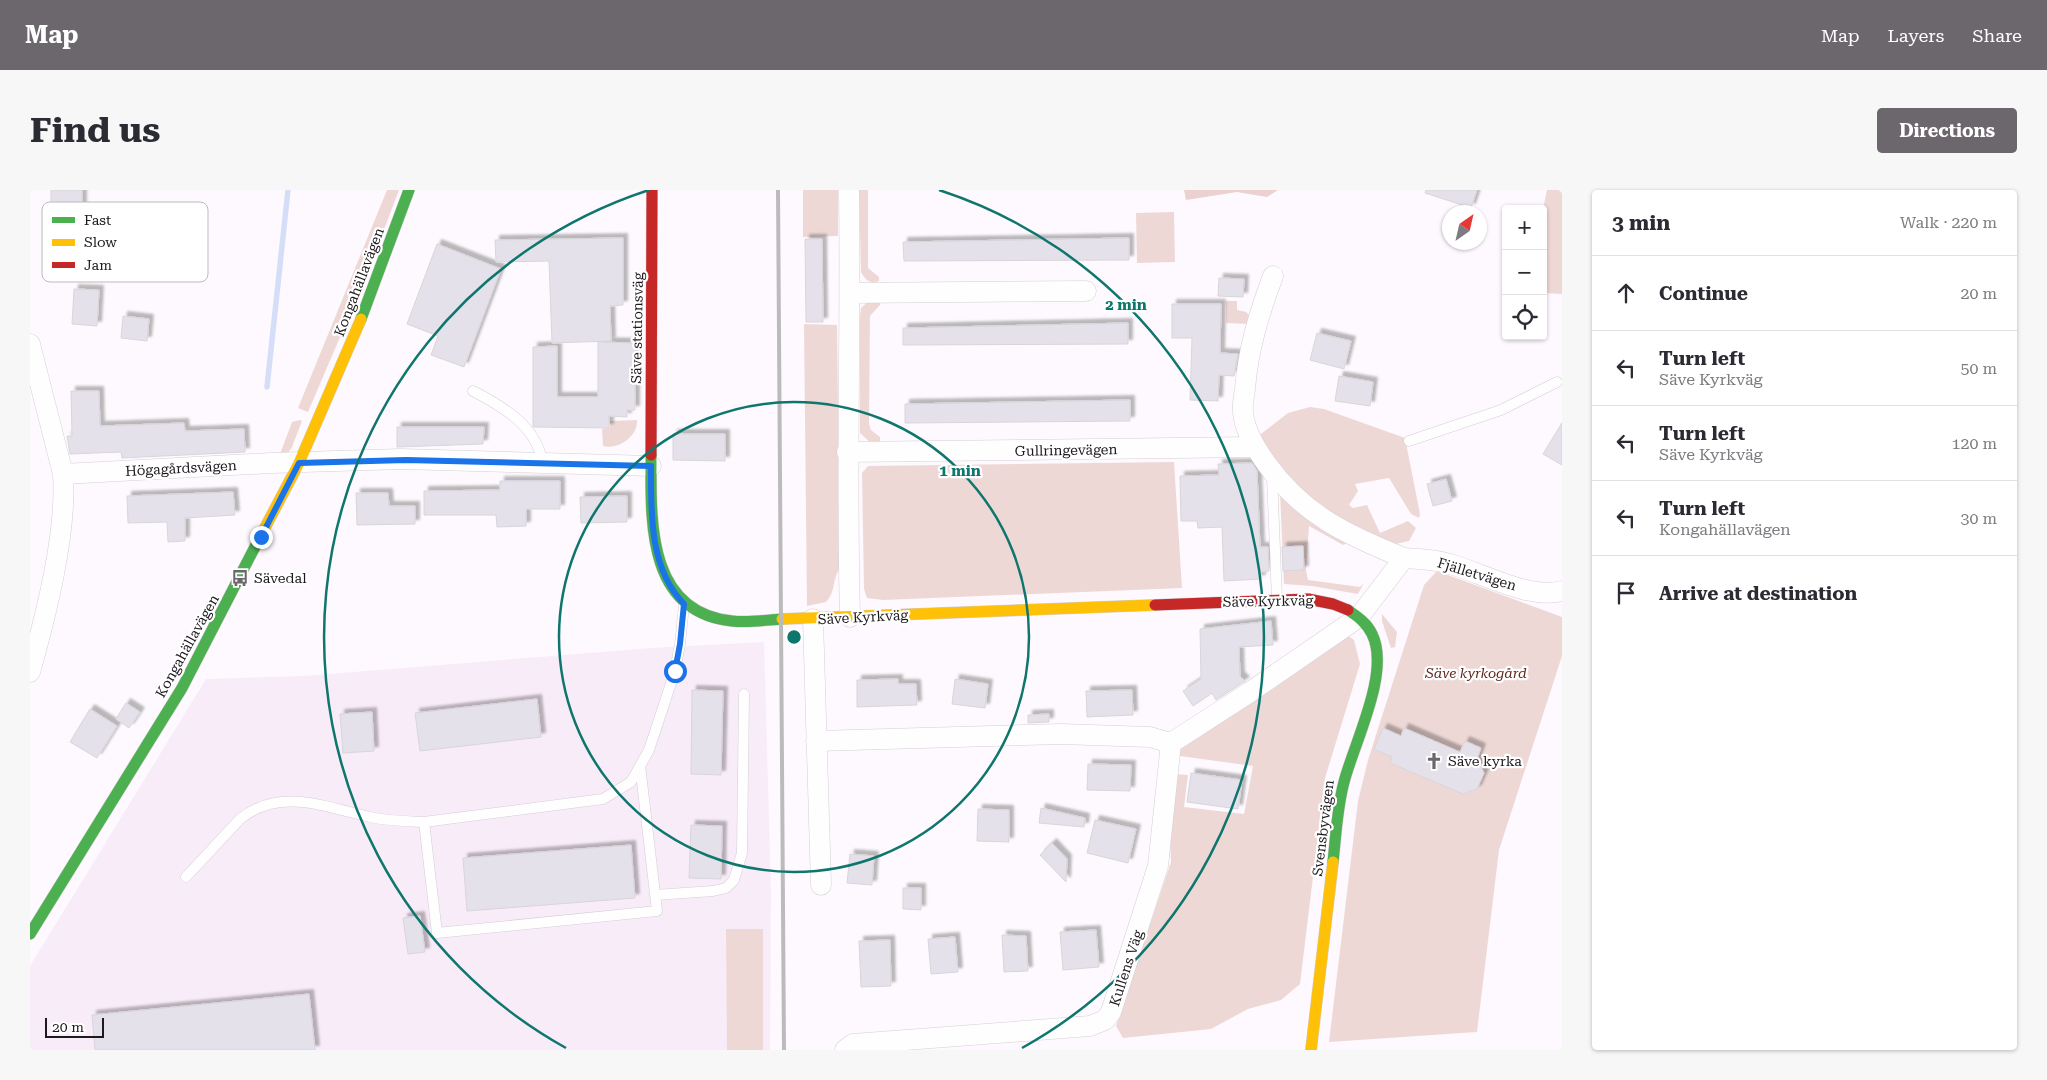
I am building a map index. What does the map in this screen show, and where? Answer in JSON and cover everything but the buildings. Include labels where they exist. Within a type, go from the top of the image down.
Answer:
[{"type":"street","name":"Kongahällavägen","points":[[30,934],[182,688],[299,463],[355,336],[409,190]]},
{"type":"street","name":"Säve stationsväg","points":[[651,466],[652,190]]},
{"type":"street","points":[[849,190],[850,293],[847,452],[850,617]]},
{"type":"street","name":"Fjälletvägen","points":[[1273,276],[1256,320],[1246,367],[1243,413],[1254,447],[1272,472],[1298,501],[1324,521],[1350,536],[1404,558],[1427,559],[1449,564],[1535,592],[1560,595]]},
{"type":"street","points":[[850,293],[1086,290]]},
{"type":"street","points":[[30,344],[63,474],[63,511],[48,600],[30,672]]},
{"type":"street","name":"Gullringevägen","points":[[847,452],[1254,447]]},
{"type":"street","points":[[299,463],[401,460],[651,466]]},
{"type":"street","name":"Högagårdsvägen","points":[[63,474],[299,463]]},
{"type":"street","name":"Säve Kyrkväg","points":[[651,466],[652,513],[659,561],[673,590],[684,604],[707,616],[732,621],[814,619],[1308,599],[1330,601],[1344,606],[1359,617]]},
{"type":"street","points":[[816,741],[1061,734],[1150,736],[1171,743],[1250,692],[1359,617],[1404,558]]},
{"type":"street","name":"Svensbyvägen","points":[[1311,1050],[1341,791],[1368,697],[1377,658],[1370,631],[1359,617]]},
{"type":"street","points":[[814,619],[821,885]]},
{"type":"street","name":"Kullens Väg","points":[[845,1050],[854,1044],[1090,1026],[1105,1020],[1111,1012],[1158,866],[1171,743]]},
{"type":"lane","points":[[1409,441],[1501,410],[1557,382]]},
{"type":"lane","points":[[473,391],[501,406],[523,424],[540,448],[542,462]]},
{"type":"lane","points":[[1272,472],[1277,600]]},
{"type":"lane","points":[[186,877],[244,816],[276,801],[303,801],[371,817],[424,822],[603,799],[631,782],[649,750],[675,671],[684,604]]},
{"type":"lane","points":[[655,896],[713,892],[726,888],[736,875],[742,853],[744,694]]},
{"type":"lane","points":[[424,822],[437,933],[657,911],[640,765]]},
{"type":"shaded area","points":[[1184,190],[1278,190],[1267,197],[1237,192],[1186,200]]},
{"type":"shaded area","points":[[764,642],[771,891],[770,1050],[30,1050],[30,966],[206,679],[304,676],[651,648]]},
{"type":"green space","points":[[387,190],[399,190],[367,274],[308,412],[298,408]]},
{"type":"green space","points":[[803,190],[838,190],[838,236],[803,237]]},
{"type":"green space","points":[[859,190],[868,190],[868,268],[879,277],[879,281],[876,282],[868,281],[861,272]]},
{"type":"green space","points":[[1547,190],[1562,190],[1562,294],[1547,293],[1547,205],[1544,205]]},
{"type":"green space","points":[[1174,212],[1175,262],[1137,263],[1136,213]]},
{"type":"green space","points":[[872,298],[880,299],[880,305],[870,316],[869,424],[871,430],[880,437],[880,442],[872,444],[860,433],[860,316],[861,308]]},
{"type":"green space","points":[[1226,301],[1237,301],[1237,310],[1246,312],[1249,315],[1248,324],[1226,323]]},
{"type":"green space","points":[[804,324],[837,325],[840,568],[831,594],[826,602],[807,606]]},
{"type":"green space","points":[[1310,407],[1324,409],[1405,438],[1420,514],[1419,518],[1411,514],[1389,478],[1355,484],[1358,491],[1349,505],[1353,508],[1367,505],[1380,533],[1408,521],[1416,528],[1409,541],[1391,545],[1307,502],[1257,437],[1288,413]]},
{"type":"green space","points":[[637,420],[631,436],[621,444],[609,447],[603,446],[602,429],[610,428],[610,421]]},
{"type":"green space","points":[[302,421],[292,447],[288,453],[280,454],[292,422]]},
{"type":"green space","points":[[1174,462],[1182,588],[883,600],[867,598],[864,589],[862,473],[868,466]]},
{"type":"green space","points":[[1280,492],[1347,543],[1343,545],[1309,526],[1306,570],[1308,580],[1360,587],[1364,583],[1358,594],[1312,586],[1284,584]]},
{"type":"green space","name":"Säve kyrkogård","points":[[1437,571],[1562,617],[1562,656],[1499,850],[1477,1032],[1329,1042],[1358,801],[1368,760],[1424,585]]},
{"type":"green space","points":[[1382,614],[1397,632],[1395,647],[1391,648],[1382,621]]},
{"type":"green space","points":[[1347,635],[1354,640],[1360,664],[1325,778],[1300,984],[1281,1000],[1248,1009],[1211,1029],[1123,1038],[1116,1026],[1171,862],[1170,840],[1175,774],[1188,775],[1184,807],[1244,814],[1253,766],[1180,756],[1179,746]]},
{"type":"green space","points":[[726,929],[763,929],[763,1050],[727,1050]]},
{"type":"waterway","points":[[267,387],[288,190]]},
{"type":"railway","points":[[778,190],[784,1050]]},
{"type":"traffic: fast","points":[[361,319],[409,190]]},
{"type":"traffic: fast","points":[[651,455],[654,534],[659,559],[669,582],[683,600],[704,614],[732,621],[751,622],[782,619]]},
{"type":"traffic: fast","points":[[30,934],[182,688],[259,539]]},
{"type":"traffic: fast","points":[[1333,862],[1342,792],[1369,708],[1377,668],[1377,650],[1372,634],[1365,623],[1348,610]]},
{"type":"traffic: slow","points":[[259,539],[299,463],[361,319]]},
{"type":"traffic: slow","points":[[782,619],[1155,605]]},
{"type":"traffic: slow","points":[[1311,1050],[1333,862]]},
{"type":"traffic: jam","points":[[651,455],[652,190]]},
{"type":"traffic: jam","points":[[1155,605],[1308,599],[1333,604],[1348,610]]},
{"type":"place","name":"Sävedal","points":[[240,578]]},
{"type":"place","name":"Säve kyrka","points":[[1434,761]]},
{"type":"route","points":[[261,537],[299,463],[406,460],[568,462],[651,466],[652,513],[659,561],[676,597],[684,604],[675,671]]}]
